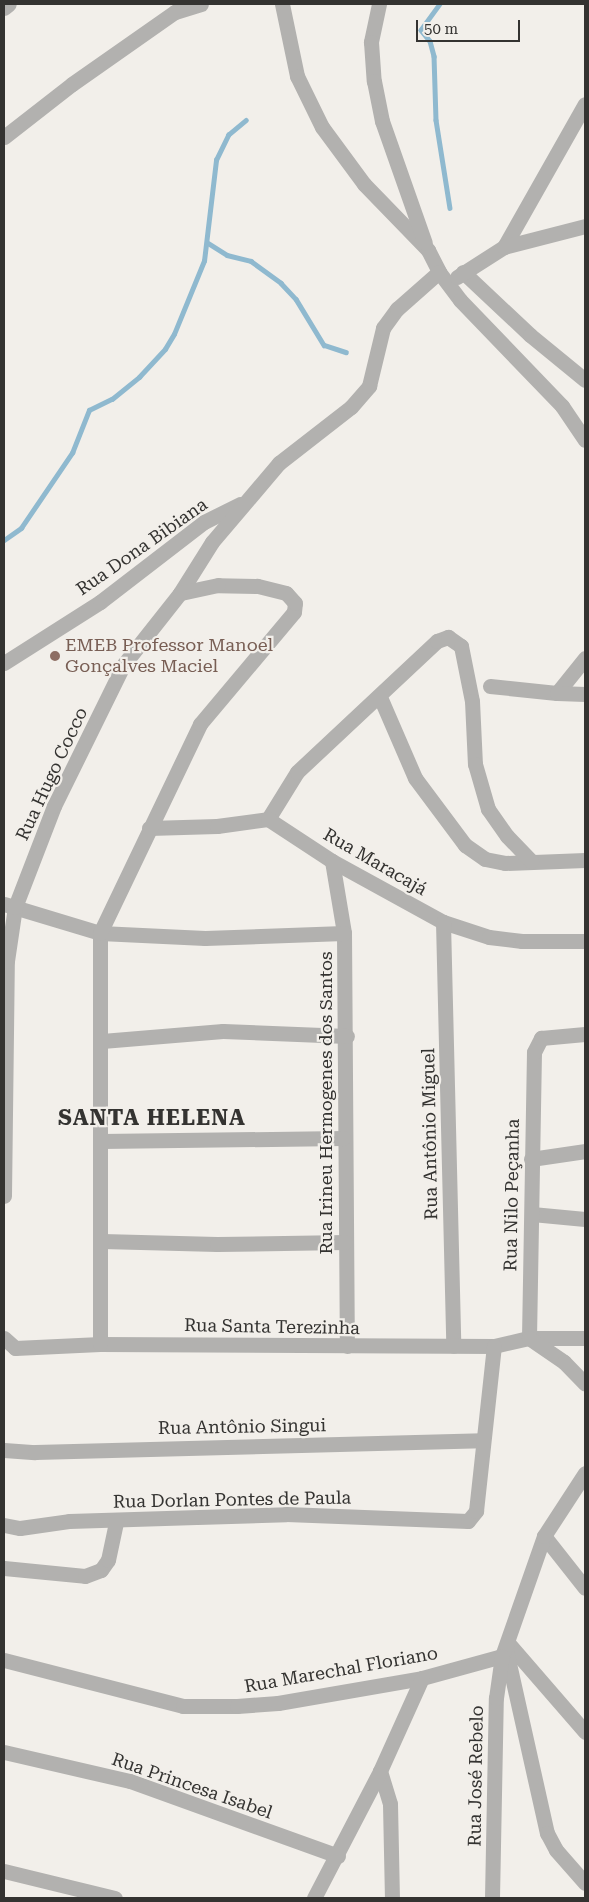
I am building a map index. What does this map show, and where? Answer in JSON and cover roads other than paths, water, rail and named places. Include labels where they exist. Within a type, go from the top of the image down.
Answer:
[{"type":"street","points":[[4,8],[9,4]]},
{"type":"street","points":[[4,137],[72,84],[175,12],[201,4]]},
{"type":"street","points":[[282,4],[297,76],[322,127],[364,184],[428,250]]},
{"type":"street","points":[[378,4],[371,42],[377,97],[400,178],[428,250],[443,278],[562,406],[585,440]]},
{"type":"street","points":[[504,247],[585,104]]},
{"type":"street","points":[[504,247],[585,226]]},
{"type":"street","name":"Rua Dona Bibiana","points":[[4,663],[100,602],[204,522],[248,500],[279,463],[351,408],[369,386],[383,328],[398,309],[443,278],[463,272],[504,247]]},
{"type":"street","points":[[463,272],[530,335],[585,380]]},
{"type":"street","name":"Rua Hugo Cocco","points":[[4,1196],[9,905],[54,806],[124,664],[180,593],[212,542],[248,500]]},
{"type":"street","points":[[100,1344],[102,1041],[100,933],[200,724],[294,612],[295,603],[286,593],[257,586],[218,585],[180,593]]},
{"type":"street","points":[[149,828],[217,826],[268,818],[297,772],[380,697],[437,641],[448,637],[460,646],[472,701],[475,764],[488,809],[507,836],[531,861]]},
{"type":"street","points":[[557,693],[585,658]]},
{"type":"street","points":[[490,686],[585,694]]},
{"type":"street","points":[[380,697],[415,778],[465,845],[485,859],[505,863],[585,860]]},
{"type":"street","name":"Rua Maracajá","points":[[268,818],[332,861],[443,922],[489,937],[522,941],[585,941]]},
{"type":"street","name":"Rua Irineu Hermogenes dos Santos","points":[[332,861],[344,933],[346,1036],[343,1138],[347,1346]]},
{"type":"street","points":[[9,905],[100,933],[132,932],[205,938],[344,933]]},
{"type":"street","name":"Rua Antônio Miguel","points":[[443,922],[452,1346]]},
{"type":"street","points":[[102,1041],[223,1030],[346,1036]]},
{"type":"street","name":"Rua Nilo Peçanha","points":[[529,1338],[534,1052],[541,1038],[585,1034]]},
{"type":"street","points":[[101,1141],[343,1138]]},
{"type":"street","points":[[531,1159],[585,1151]]},
{"type":"street","points":[[532,1214],[585,1219]]},
{"type":"street","points":[[102,1241],[216,1244],[345,1242]]},
{"type":"street","points":[[529,1338],[564,1362],[585,1384]]},
{"type":"street","name":"Rua Santa Terezinha","points":[[9,1343],[494,1346],[529,1338],[585,1338]]},
{"type":"street","points":[[482,1440],[494,1346]]},
{"type":"street","name":"Rua Antônio Singui","points":[[4,1450],[35,1452],[482,1440]]},
{"type":"street","name":"Rua Dorlan Pontes de Paula","points":[[4,1525],[20,1528],[69,1521],[116,1521],[286,1514],[462,1523],[476,1511],[482,1440]]},
{"type":"street","name":"Rua José Rebelo","points":[[492,1898],[496,1698],[505,1650],[544,1536],[585,1473]]},
{"type":"street","points":[[4,1568],[85,1576],[101,1570],[108,1560],[116,1521]]},
{"type":"street","points":[[544,1536],[585,1588]]},
{"type":"street","points":[[505,1650],[585,1732]]},
{"type":"street","points":[[505,1650],[547,1833],[556,1850],[585,1883]]},
{"type":"street","name":"Rua Marechal Floriano","points":[[4,1660],[182,1706],[278,1703],[422,1678],[505,1650]]},
{"type":"street","points":[[314,1898],[338,1856],[380,1771],[422,1678]]},
{"type":"street","name":"Rua Princesa Isabel","points":[[4,1752],[130,1781],[338,1856]]},
{"type":"street","points":[[380,1771],[390,1804],[392,1898]]},
{"type":"street","points":[[4,1871],[115,1898]]},
{"type":"waterway","points":[[440,4],[421,30],[430,41],[434,56],[436,120],[450,208]]},
{"type":"waterway","points":[[4,540],[21,528],[72,453],[89,410],[112,399],[139,377],[165,349],[174,334],[204,261],[216,160],[228,135],[246,120]]},
{"type":"waterway","points":[[208,243],[227,255],[251,261],[281,283],[296,299],[324,345],[346,352]]},
{"type":"place","name":"EMEB Professor Manoel Gonçalves Maciel","points":[[55,656]]},
{"type":"district","name":"SANTA HELENA","points":[[152,1118]]}]
